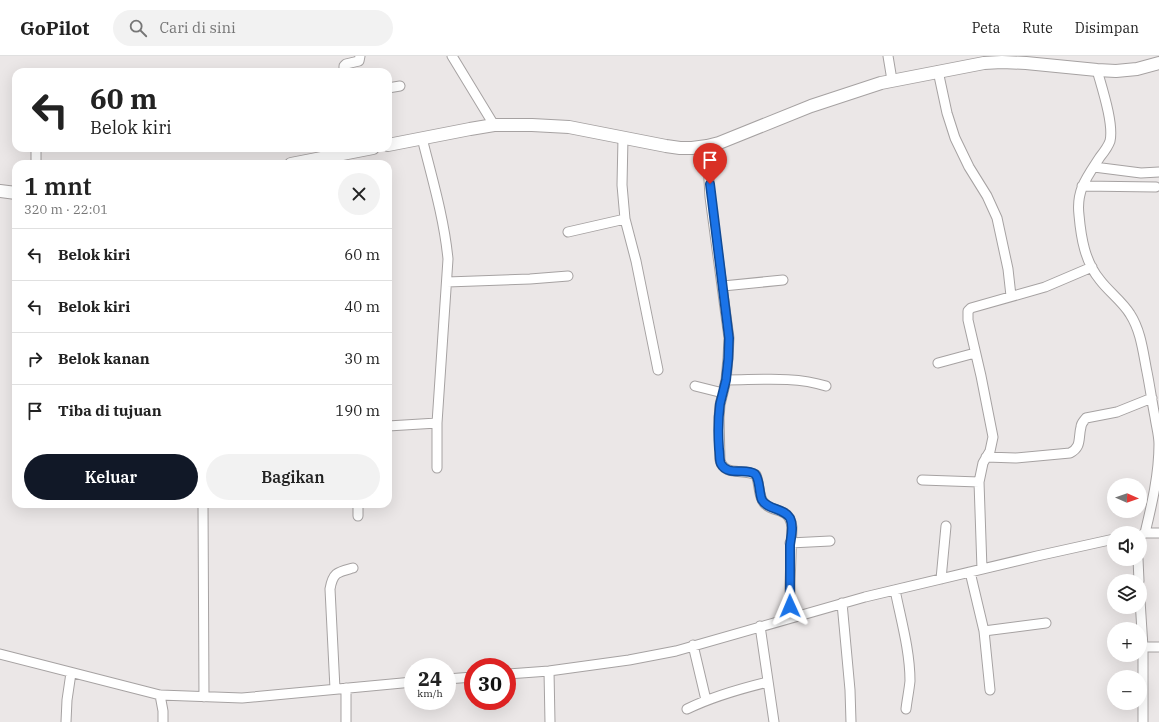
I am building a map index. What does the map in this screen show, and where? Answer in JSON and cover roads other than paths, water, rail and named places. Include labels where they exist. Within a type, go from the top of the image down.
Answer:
[{"type":"main road","points":[[392,144],[494,125],[532,125],[569,127],[645,143],[692,148],[707,146],[729,140],[781,117],[851,92],[892,80],[938,71],[983,59],[1097,70],[1129,70],[1158,67]]},
{"type":"main road","points":[[308,160],[342,152]]},
{"type":"main road","points":[[0,191],[12,192]]},
{"type":"street","points":[[344,68],[346,64],[359,61],[360,56]]},
{"type":"street","points":[[452,56],[494,125]]},
{"type":"street","points":[[888,56],[892,80]]},
{"type":"street","points":[[1097,70],[1106,105],[1110,135],[1107,146],[1082,186],[1079,195],[1078,213],[1081,234],[1086,253],[1092,267],[1100,281],[1125,306],[1136,324],[1140,338],[1159,443],[1154,497],[1145,526]]},
{"type":"street","points":[[938,71],[947,113],[955,138],[969,167],[987,196],[997,218],[1008,268],[1011,296]]},
{"type":"street","points":[[392,87],[400,86]]},
{"type":"street","points":[[422,138],[440,210],[446,239],[448,259],[437,423],[437,468]]},
{"type":"street","points":[[623,138],[622,185],[625,219],[636,261],[658,370]]},
{"type":"street","points":[[707,146],[710,197],[729,338],[726,380],[719,418],[720,460],[723,467],[730,470],[751,472],[756,475],[763,502],[784,512],[789,518],[792,527],[790,543],[790,618]]},
{"type":"street","points":[[1094,167],[1141,173],[1159,172]]},
{"type":"street","points":[[1082,186],[1156,187]]},
{"type":"street","points":[[568,232],[625,219]]},
{"type":"street","points":[[982,569],[979,482],[981,469],[992,446],[993,437],[968,320],[969,310],[1011,296],[1045,287],[1092,267]]},
{"type":"street","points":[[447,282],[568,276]]},
{"type":"street","points":[[723,286],[783,280]]},
{"type":"street","points":[[938,363],[975,352]]},
{"type":"street","points":[[726,380],[800,380],[815,382],[826,386]]},
{"type":"street","points":[[695,386],[723,393]]},
{"type":"street","points":[[986,457],[1016,458],[1070,453],[1076,450],[1079,445],[1081,425],[1086,418],[1126,409],[1152,398]]},
{"type":"street","points":[[392,426],[437,423]]},
{"type":"street","points":[[922,480],[979,482]]},
{"type":"street","points":[[203,508],[204,697]]},
{"type":"street","points":[[358,508],[358,516]]},
{"type":"street","points":[[942,579],[946,526]]},
{"type":"street","points":[[1147,534],[1159,533]]},
{"type":"street","points":[[790,543],[830,541]]},
{"type":"street","points":[[516,673],[549,671],[629,660],[676,651],[842,603],[1107,541]]},
{"type":"street","points":[[335,689],[330,589],[332,579],[335,574],[353,568]]},
{"type":"street","points":[[970,572],[984,631],[990,690]]},
{"type":"street","points":[[895,590],[909,665],[910,683],[906,709]]},
{"type":"street","points":[[842,603],[850,690],[850,722]]},
{"type":"street","points":[[984,631],[1046,623]]},
{"type":"street","points":[[760,626],[774,722]]},
{"type":"street","points":[[693,645],[706,700]]},
{"type":"street","points":[[1147,647],[1159,647]]},
{"type":"street","points":[[0,654],[160,695],[242,698],[404,683]]},
{"type":"street","points":[[1143,662],[1143,722]]},
{"type":"street","points":[[549,671],[550,722]]},
{"type":"street","points":[[66,722],[67,700],[71,673]]},
{"type":"street","points":[[687,709],[706,700],[732,691],[768,682]]},
{"type":"street","points":[[346,688],[346,722]]},
{"type":"street","points":[[160,695],[163,711],[162,722]]}]
